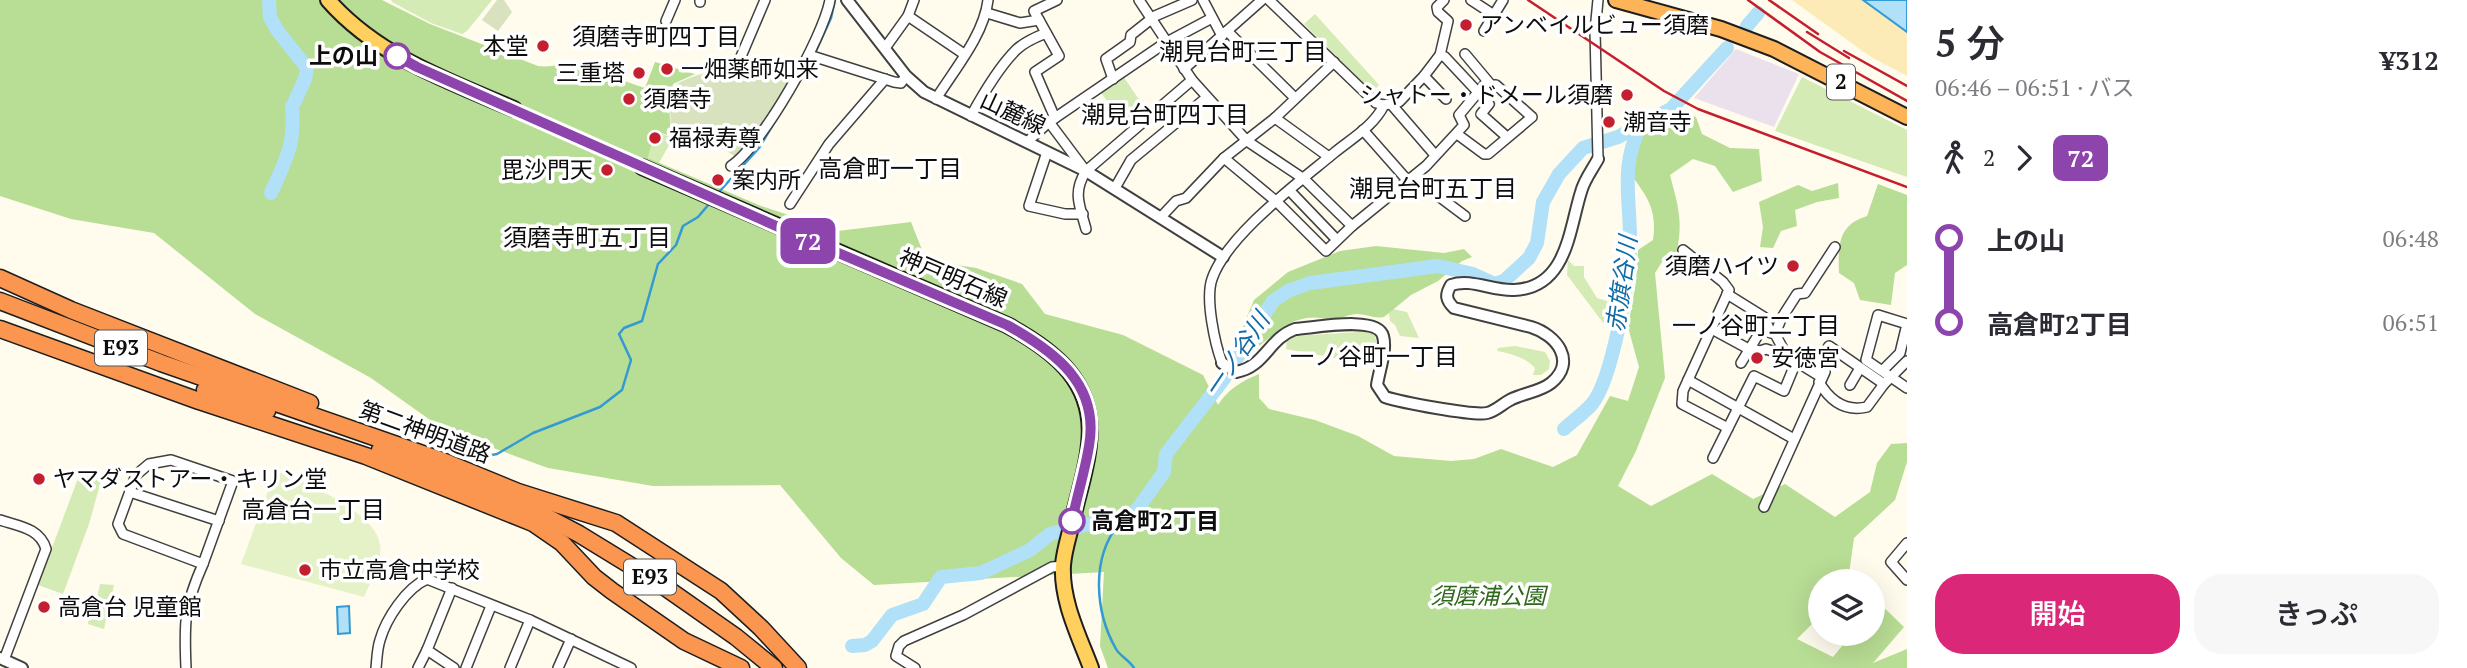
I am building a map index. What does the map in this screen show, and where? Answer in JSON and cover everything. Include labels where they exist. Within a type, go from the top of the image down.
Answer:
[{"type":"highway","name":"2","points":[[1616,0],[1647,4],[1774,49],[1907,117]]},
{"type":"highway","points":[[0,278],[71,310],[385,432],[436,472]]},
{"type":"highway","name":"第二神明道路","points":[[0,301],[515,503],[579,534],[659,583],[774,668]]},
{"type":"highway","name":"第二神明道路","points":[[0,312],[241,396]]},
{"type":"highway","points":[[0,329],[199,401],[366,456],[436,472]]},
{"type":"highway","points":[[515,503],[533,523],[555,537],[603,584],[684,641],[741,668]]},
{"type":"highway","name":"第二神明道路","points":[[515,503],[593,514],[627,529],[721,591],[741,608],[798,668]]},
{"type":"highway","name":"第二神明道路","points":[[708,618],[733,639],[758,668]]},
{"type":"main road","points":[[328,0],[377,45],[417,67],[514,109]]},
{"type":"main road","name":"神戸明石線","points":[[642,167],[1007,325],[1037,342],[1059,359],[1079,385],[1089,412],[1090,444],[1063,566],[1071,616],[1091,668]]},
{"type":"street","points":[[666,21],[675,0]]},
{"type":"street","points":[[734,73],[765,0]]},
{"type":"street","points":[[730,166],[741,160],[767,126],[812,56],[827,17],[830,0]]},
{"type":"street","name":"山麓線","points":[[847,0],[906,76],[936,99],[1086,171],[1223,257]]},
{"type":"street","points":[[885,48],[908,16],[914,0]]},
{"type":"street","points":[[936,99],[978,34],[987,13],[988,0]]},
{"type":"street","points":[[1031,0],[1059,56],[1035,72],[1052,120],[1086,171]]},
{"type":"street","points":[[987,13],[1020,23],[1037,16],[1057,0]]},
{"type":"street","points":[[1139,0],[1192,80],[1247,141],[1304,179],[1352,226]]},
{"type":"street","points":[[1112,79],[1106,59],[1130,42],[1131,35],[1155,16],[1192,0]]},
{"type":"street","points":[[1203,0],[1224,33],[1296,99]]},
{"type":"street","points":[[1184,69],[1262,0]]},
{"type":"street","points":[[1269,0],[1376,103],[1388,104],[1398,102],[1440,55],[1448,21],[1438,12],[1437,7],[1448,0]]},
{"type":"street","points":[[1471,0],[1493,15]]},
{"type":"street","points":[[1484,31],[1503,0]]},
{"type":"street","points":[[1388,104],[1363,130],[1277,202],[1223,257],[1211,281],[1209,302],[1222,363],[1236,372],[1248,370],[1258,363],[1277,340],[1295,329],[1364,324],[1378,327],[1383,333],[1377,385],[1385,397],[1488,413],[1510,400],[1548,386],[1559,374],[1563,363],[1559,345],[1544,331],[1454,308],[1447,300],[1447,292],[1451,285],[1461,281],[1490,289],[1515,290],[1528,287],[1557,267],[1564,253],[1584,183],[1598,158],[1595,31],[1598,0]]},
{"type":"street","points":[[908,16],[964,54]]},
{"type":"street","points":[[1027,142],[1052,120],[1112,79],[1166,43],[1212,18]]},
{"type":"street","points":[[971,116],[1017,50],[1027,41],[1046,33]]},
{"type":"street","points":[[1465,54],[1491,85]]},
{"type":"street","points":[[1440,55],[1445,57],[1489,104],[1481,114],[1507,137]]},
{"type":"street","points":[[812,56],[901,83],[906,76]]},
{"type":"street","points":[[1161,217],[1176,201],[1186,198],[1224,158],[1275,118],[1334,62]]},
{"type":"street","points":[[1424,76],[1446,99]]},
{"type":"street","points":[[790,204],[829,144],[885,79]]},
{"type":"street","points":[[1086,229],[1077,192],[1086,171],[1192,80]]},
{"type":"street","points":[[1224,158],[1277,202],[1326,251],[1352,226],[1426,166],[1457,134],[1464,125],[1459,115],[1485,84],[1496,85],[1532,117],[1488,154],[1457,134]]},
{"type":"street","points":[[1115,188],[1131,160],[1206,97]]},
{"type":"street","points":[[1388,104],[1435,155]]},
{"type":"street","points":[[1275,118],[1329,157]]},
{"type":"street","points":[[1363,130],[1410,179],[1465,216]]},
{"type":"street","points":[[1047,152],[1029,206],[1065,214],[1083,214]]},
{"type":"street","points":[[1290,191],[1338,240]]},
{"type":"street","points":[[1766,349],[1797,294],[1805,293],[1835,247]]},
{"type":"street","points":[[1683,250],[1729,290],[1683,391],[1682,404],[1728,428]]},
{"type":"street","points":[[1727,294],[1764,317],[1787,356]]},
{"type":"street","points":[[1882,371],[1900,353],[1906,324],[1878,315],[1866,360],[1882,371],[1887,380]]},
{"type":"street","points":[[1741,363],[1766,322]]},
{"type":"street","points":[[1710,328],[1748,348],[1760,351],[1766,349],[1787,356],[1820,379],[1825,392],[1838,404],[1853,410],[1867,407],[1887,380],[1907,361]]},
{"type":"street","points":[[1764,507],[1825,372],[1816,367],[1829,346],[1860,368],[1907,388]]},
{"type":"street","points":[[1713,458],[1754,376],[1784,391],[1796,362]]},
{"type":"street","points":[[1850,385],[1860,368]]},
{"type":"street","points":[[1688,380],[1794,439]]},
{"type":"street","points":[[186,668],[183,639],[190,592],[202,564],[233,481],[171,460],[142,468],[136,475],[118,524],[123,534],[202,564]]},
{"type":"street","points":[[130,492],[219,520]]},
{"type":"street","points":[[0,520],[37,533],[43,539],[46,549],[2,659],[23,668]]},
{"type":"street","points":[[1907,543],[1891,562],[1907,580]]},
{"type":"street","points":[[915,668],[896,656],[904,641],[963,614],[1052,567],[1063,566]]},
{"type":"street","points":[[376,668],[380,638],[409,591],[427,579],[530,620],[631,668]]},
{"type":"street","points":[[418,667],[452,588]]},
{"type":"street","points":[[466,668],[491,606]]},
{"type":"street","points":[[510,668],[530,620]]},
{"type":"street","points":[[558,668],[571,639]]},
{"type":"street","points":[[427,650],[454,668]]},
{"type":"street","points":[[608,668],[612,658]]},
{"type":"shaded area","points":[[1736,49],[1799,74],[1774,127],[1694,98]]},
{"type":"green space","name":"須磨浦公園","points":[[0,0],[382,0],[430,24],[538,66],[576,65],[645,88],[655,62],[695,74],[673,84],[669,104],[671,136],[655,131],[648,158],[761,206],[838,231],[911,222],[926,260],[976,268],[1022,284],[1045,314],[1123,335],[1203,375],[1218,405],[1236,386],[1259,374],[1259,398],[1269,409],[1315,420],[1358,436],[1394,456],[1451,461],[1474,459],[1501,449],[1553,467],[1577,455],[1610,396],[1628,401],[1639,367],[1628,327],[1636,282],[1638,250],[1653,240],[1654,230],[1653,213],[1632,176],[1640,138],[1678,110],[1696,117],[1702,134],[1730,148],[1759,149],[1762,181],[1733,192],[1715,166],[1693,159],[1670,175],[1679,213],[1679,240],[1677,251],[1662,262],[1655,273],[1665,378],[1636,451],[1618,486],[1651,506],[1712,474],[1753,499],[1785,484],[1835,517],[1870,492],[1877,463],[1891,444],[1907,443],[1907,462],[1895,500],[1854,538],[1850,569],[1808,569],[1808,628],[1797,639],[1833,657],[1842,646],[1885,646],[1885,609],[1904,627],[1873,663],[1907,649],[1907,668],[1108,668],[1100,646],[1104,572],[874,585],[841,558],[780,485],[653,486],[548,468],[496,449],[433,422],[371,378],[255,314],[154,233],[71,219],[0,196]]},
{"type":"green space","points":[[391,0],[492,0],[462,34],[431,23]]},
{"type":"green space","points":[[497,0],[504,0],[512,12],[498,31],[482,20]]},
{"type":"green space","points":[[1315,14],[1379,85],[1372,92],[1304,24]]},
{"type":"green space","points":[[765,59],[797,70],[759,131],[738,158],[706,141],[671,136],[670,105],[675,85],[705,73],[737,69],[741,60]]},
{"type":"green space","points":[[1123,76],[1149,114],[1129,132],[1100,91]]},
{"type":"green space","points":[[1802,77],[1907,130],[1907,177],[1775,131]]},
{"type":"green space","points":[[655,131],[673,138],[659,163],[648,158]]},
{"type":"green space","points":[[1838,183],[1839,198],[1795,210],[1797,226],[1781,231],[1773,248],[1760,247],[1763,227],[1759,202],[1798,185],[1812,191]]},
{"type":"green space","points":[[1878,184],[1907,195],[1907,265],[1895,273],[1891,305],[1860,300],[1854,283],[1839,273],[1842,237],[1850,225],[1867,216]]},
{"type":"green space","points":[[1376,246],[1444,253],[1464,249],[1472,257],[1462,261],[1438,281],[1411,295],[1384,317],[1357,314],[1335,319],[1307,318],[1282,328],[1246,353],[1238,346],[1254,300],[1288,272],[1340,251]]},
{"type":"green space","points":[[1568,260],[1574,266],[1584,266],[1584,277],[1597,298],[1610,302],[1604,324],[1567,275]]},
{"type":"green space","points":[[1388,308],[1407,312],[1419,338],[1400,336],[1390,321]]},
{"type":"green space","points":[[1372,332],[1376,339],[1372,365],[1286,349],[1287,339],[1293,336]]},
{"type":"green space","points":[[1515,346],[1545,352],[1550,361],[1549,369],[1541,375],[1533,375],[1535,368],[1527,361],[1497,351],[1498,348]]},
{"type":"green space","points":[[80,473],[101,481],[89,524],[63,594],[38,585]]},
{"type":"green space","points":[[281,473],[339,501],[367,521],[376,533],[380,558],[364,597],[241,564],[274,475]]},
{"type":"green space","points":[[100,584],[114,585],[104,629],[88,624],[89,618],[93,618]]},
{"type":"sand","points":[[1792,0],[1863,0],[1907,32],[1907,76],[1871,57]]},
{"type":"water","points":[[1863,0],[1907,0],[1907,32]]},
{"type":"water","points":[[349,606],[350,633],[338,634],[337,607]]},
{"type":"waterway","points":[[269,0],[270,17],[277,30],[307,68],[295,101]]},
{"type":"waterway","points":[[815,53],[831,18],[835,0]]},
{"type":"waterway","name":"一ノ谷川","points":[[1747,26],[1758,13]]},
{"type":"waterway","name":"一ノ谷川","points":[[852,646],[865,645],[872,641],[892,615],[923,604],[941,577],[981,573],[1030,550],[1050,534],[1104,520],[1118,525],[1136,511],[1164,472],[1166,454],[1223,380],[1273,301],[1288,291],[1310,283],[1438,266],[1473,274],[1495,284],[1504,281],[1529,258],[1537,243],[1543,202],[1559,174],[1583,148],[1618,137],[1671,109],[1727,48]]},
{"type":"waterway","points":[[718,193],[759,148],[812,59]]},
{"type":"waterway","points":[[271,193],[291,142],[292,106]]},
{"type":"waterway","name":"赤旗谷川","points":[[1564,429],[1592,404],[1613,352],[1629,260],[1628,170],[1634,141],[1641,125]]},
{"type":"waterway","points":[[471,459],[497,454],[533,433],[600,407],[622,390],[631,360],[619,334],[624,328],[642,321],[658,264],[676,245],[683,226],[698,217],[709,204]]},
{"type":"waterway","points":[[1118,525],[1103,554],[1100,602],[1116,649],[1134,668]]},
{"type":"tunnel","points":[[514,109],[642,167]]},
{"type":"railway","points":[[1528,0],[1664,91],[1698,109],[1907,187]]},
{"type":"railway","points":[[1748,0],[1820,52],[1907,101]]},
{"type":"railway","points":[[1769,0],[1818,34]]},
{"type":"railway","points":[[1807,32],[1849,58]]},
{"type":"railway","points":[[1844,51],[1907,86]]},
{"type":"bus line","name":"72","points":[[397,56],[801,237],[1007,325],[1037,342],[1059,359],[1079,385],[1089,412],[1090,444],[1072,521]]},
{"type":"place","name":"アンベイルビュー須磨","points":[[1466,25]]},
{"type":"place","name":"本堂","points":[[543,46]]},
{"type":"place","name":"上の山","points":[[397,56]]},
{"type":"place","name":"一畑薬師如来","points":[[667,69]]},
{"type":"place","name":"三重塔","points":[[639,73]]},
{"type":"place","name":"シャトー・ドメール須磨","points":[[1627,95]]},
{"type":"place","name":"須磨寺","points":[[629,99]]},
{"type":"place","name":"潮音寺","points":[[1609,122]]},
{"type":"place","name":"福禄寿尊","points":[[655,138]]},
{"type":"place","name":"毘沙門天","points":[[607,170]]},
{"type":"place","name":"案内所","points":[[718,180]]},
{"type":"place","name":"須磨ハイツ","points":[[1793,266]]},
{"type":"place","name":"安徳宮","points":[[1757,358]]},
{"type":"place","name":"ヤマダストアー・キリン堂","points":[[39,479]]},
{"type":"place","name":"高倉町2丁目","points":[[1072,521]]},
{"type":"place","name":"市立高倉中学校","points":[[305,570]]},
{"type":"place","name":"高倉台 児童館","points":[[44,607]]},
{"type":"district","name":"須磨寺町四丁目","points":[[656,37]]},
{"type":"district","name":"潮見台町三丁目","points":[[1243,52]]},
{"type":"district","name":"潮見台町四丁目","points":[[1165,115]]},
{"type":"district","name":"高倉町一丁目","points":[[890,169]]},
{"type":"district","name":"潮見台町五丁目","points":[[1433,189]]},
{"type":"district","name":"須磨寺町五丁目","points":[[587,238]]},
{"type":"district","name":"一ノ谷町二丁目","points":[[1756,326]]},
{"type":"district","name":"一ノ谷町一丁目","points":[[1374,357]]},
{"type":"district","name":"高倉台一丁目","points":[[313,510]]}]
